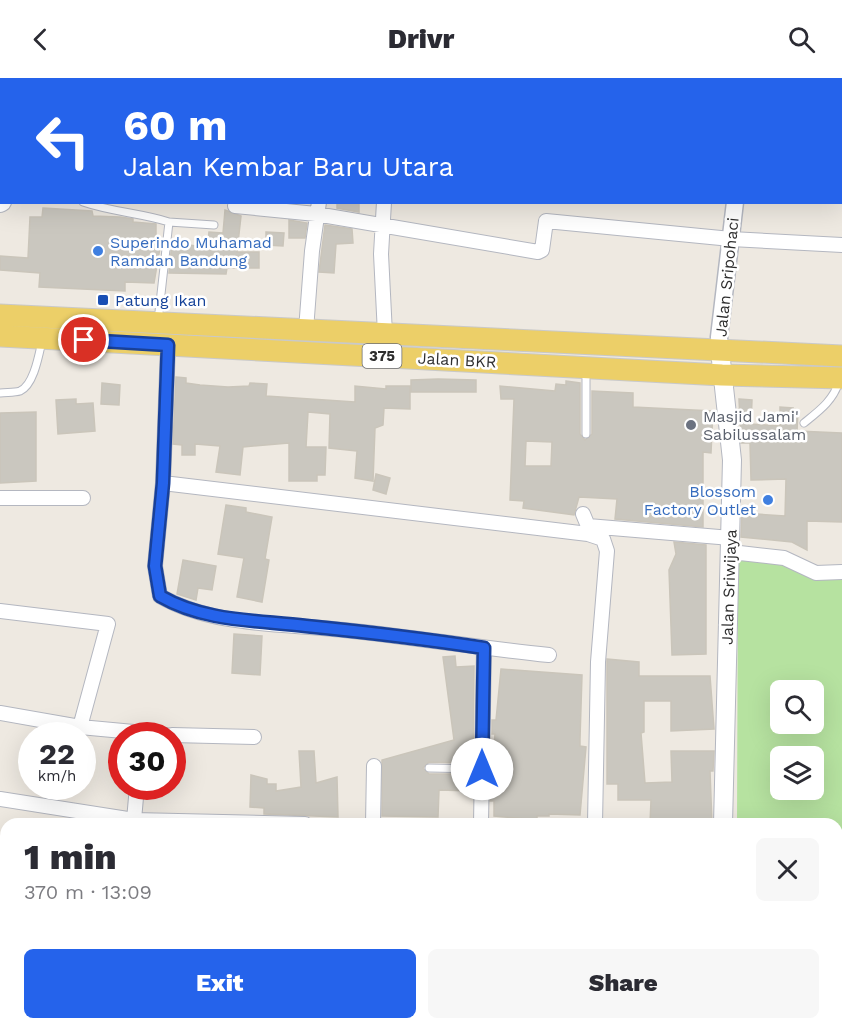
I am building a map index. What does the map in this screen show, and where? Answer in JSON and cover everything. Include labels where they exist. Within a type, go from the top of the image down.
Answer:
[{"type":"main road","name":"Jalan BKR","points":[[0,315],[842,356]]},
{"type":"main road","name":"Jalan BKR","points":[[0,336],[722,375],[841,378]]},
{"type":"main road","name":"Jalan Sriwijaya","points":[[720,351],[732,460],[723,818]]},
{"type":"street","points":[[384,204],[381,254],[385,334]]},
{"type":"street","name":"Jalan Sripohaci","points":[[720,351],[735,204]]},
{"type":"street","points":[[235,206],[317,208],[382,226],[538,252],[542,250],[546,220],[731,239],[842,245]]},
{"type":"street","points":[[306,330],[317,208]]},
{"type":"street","points":[[168,345],[163,483],[155,566],[160,596],[183,609],[210,616],[345,630],[549,656]]},
{"type":"street","points":[[163,483],[588,534],[603,539],[607,551],[598,662],[596,818]]},
{"type":"street","points":[[0,498],[83,498]]},
{"type":"street","points":[[582,514],[588,526],[731,545],[783,558],[816,573],[842,572]]},
{"type":"street","points":[[0,611],[108,624],[81,722]]},
{"type":"street","points":[[481,818],[484,648]]},
{"type":"street","points":[[0,713],[51,722]]},
{"type":"street","points":[[186,735],[254,737]]},
{"type":"street","points":[[374,766],[374,818]]},
{"type":"street","points":[[0,799],[121,818]]},
{"type":"street","points":[[134,818],[136,800]]},
{"type":"lane","points":[[88,204],[104,210],[146,214],[169,222],[214,225]]},
{"type":"lane","points":[[158,323],[169,222]]},
{"type":"lane","points":[[0,393],[19,392],[25,387],[35,368],[43,338]]},
{"type":"lane","points":[[586,367],[586,434]]},
{"type":"lane","points":[[804,423],[836,392],[841,378]]},
{"type":"lane","points":[[429,768],[482,769]]},
{"type":"green space","points":[[738,558],[785,564],[842,577],[842,818],[737,818]]},
{"type":"building","points":[[337,204],[359,204],[359,212],[337,208]]},
{"type":"building","name":"Superindo Muhamad Ramdan Bandung","points":[[43,208],[92,211],[93,216],[120,217],[133,219],[133,222],[156,224],[156,241],[161,242],[154,283],[125,282],[125,291],[39,287],[40,273],[0,270],[0,256],[28,258],[30,217],[42,217]]},
{"type":"building","points":[[225,210],[241,216],[237,252],[259,252],[259,268],[227,268],[226,274],[169,273],[172,242],[207,248],[209,232],[223,233]]},
{"type":"building","points":[[289,220],[307,223],[305,238],[289,238]]},
{"type":"building","points":[[325,225],[352,229],[353,243],[336,244],[334,273],[319,272]]},
{"type":"building","points":[[266,232],[284,233],[283,246],[266,245]]},
{"type":"building","points":[[176,377],[186,378],[186,383],[200,385],[228,387],[249,386],[250,383],[267,384],[266,396],[355,402],[355,386],[386,389],[386,386],[410,386],[410,409],[384,408],[383,425],[375,428],[373,481],[355,478],[357,451],[329,448],[330,414],[308,412],[306,447],[326,447],[325,475],[317,475],[317,481],[289,481],[289,443],[243,447],[240,475],[216,472],[220,446],[195,444],[195,455],[182,455],[182,445],[173,444]]},
{"type":"building","points":[[411,380],[476,380],[476,392],[411,392]]},
{"type":"building","points":[[566,381],[580,383],[580,434],[585,440],[592,434],[592,391],[633,393],[633,407],[713,411],[711,453],[703,452],[703,527],[615,519],[617,499],[579,497],[574,515],[523,508],[524,501],[510,500],[514,399],[501,399],[500,386],[555,391],[556,384],[566,385]],"holes":[[[526,441],[552,442],[551,466],[525,466]]]},
{"type":"building","points":[[102,383],[120,385],[119,405],[101,404]]},
{"type":"building","points":[[76,399],[76,404],[93,403],[95,431],[58,434],[56,400]]},
{"type":"building","points":[[739,399],[752,400],[751,424],[780,426],[780,407],[793,408],[792,411],[798,411],[797,431],[842,433],[842,522],[807,521],[807,550],[792,542],[741,537],[742,513],[785,516],[786,479],[751,480],[750,443],[741,443]]},
{"type":"building","points":[[36,412],[36,481],[0,483],[0,413]]},
{"type":"building","points":[[376,474],[390,478],[386,494],[373,490]]},
{"type":"building","points":[[226,505],[246,508],[246,512],[272,517],[265,559],[269,560],[262,602],[237,597],[244,558],[218,554]]},
{"type":"building","points":[[674,542],[706,545],[706,654],[672,655],[669,570],[676,554]]},
{"type":"building","points":[[183,560],[216,566],[212,590],[198,588],[196,600],[177,594]]},
{"type":"building","points":[[234,634],[262,636],[260,675],[232,673]]},
{"type":"building","points":[[455,656],[456,667],[474,666],[473,763],[429,762],[423,768],[429,774],[473,774],[473,791],[439,790],[438,817],[382,816],[382,760],[454,740],[443,657]]},
{"type":"building","points":[[607,659],[639,662],[639,676],[710,676],[714,729],[671,731],[671,701],[644,701],[644,732],[641,733],[645,783],[672,782],[671,751],[714,751],[713,771],[710,771],[712,818],[650,818],[651,800],[618,800],[618,784],[607,784]]},
{"type":"building","points":[[501,669],[582,675],[580,746],[586,747],[580,815],[549,814],[549,816],[537,816],[537,818],[494,816],[494,801],[490,801],[495,734],[492,734],[492,720],[496,720]]},
{"type":"building","points":[[299,751],[314,751],[316,783],[337,777],[338,817],[264,814],[264,808],[250,807],[251,775],[267,779],[267,784],[276,784],[276,791],[301,787]]},
{"type":"place","name":"Superindo Muhamad Ramdan Bandung","points":[[98,251]]},
{"type":"place","name":"Patung Ikan","points":[[103,300]]},
{"type":"place","name":"Masjid Jami' Sabilussalam","points":[[691,425]]},
{"type":"place","name":"Blossom Factory Outlet","points":[[768,500]]},
{"type":"route","points":[[84,340],[168,345],[163,483],[155,566],[160,596],[183,609],[210,616],[484,648],[482,769]]}]
